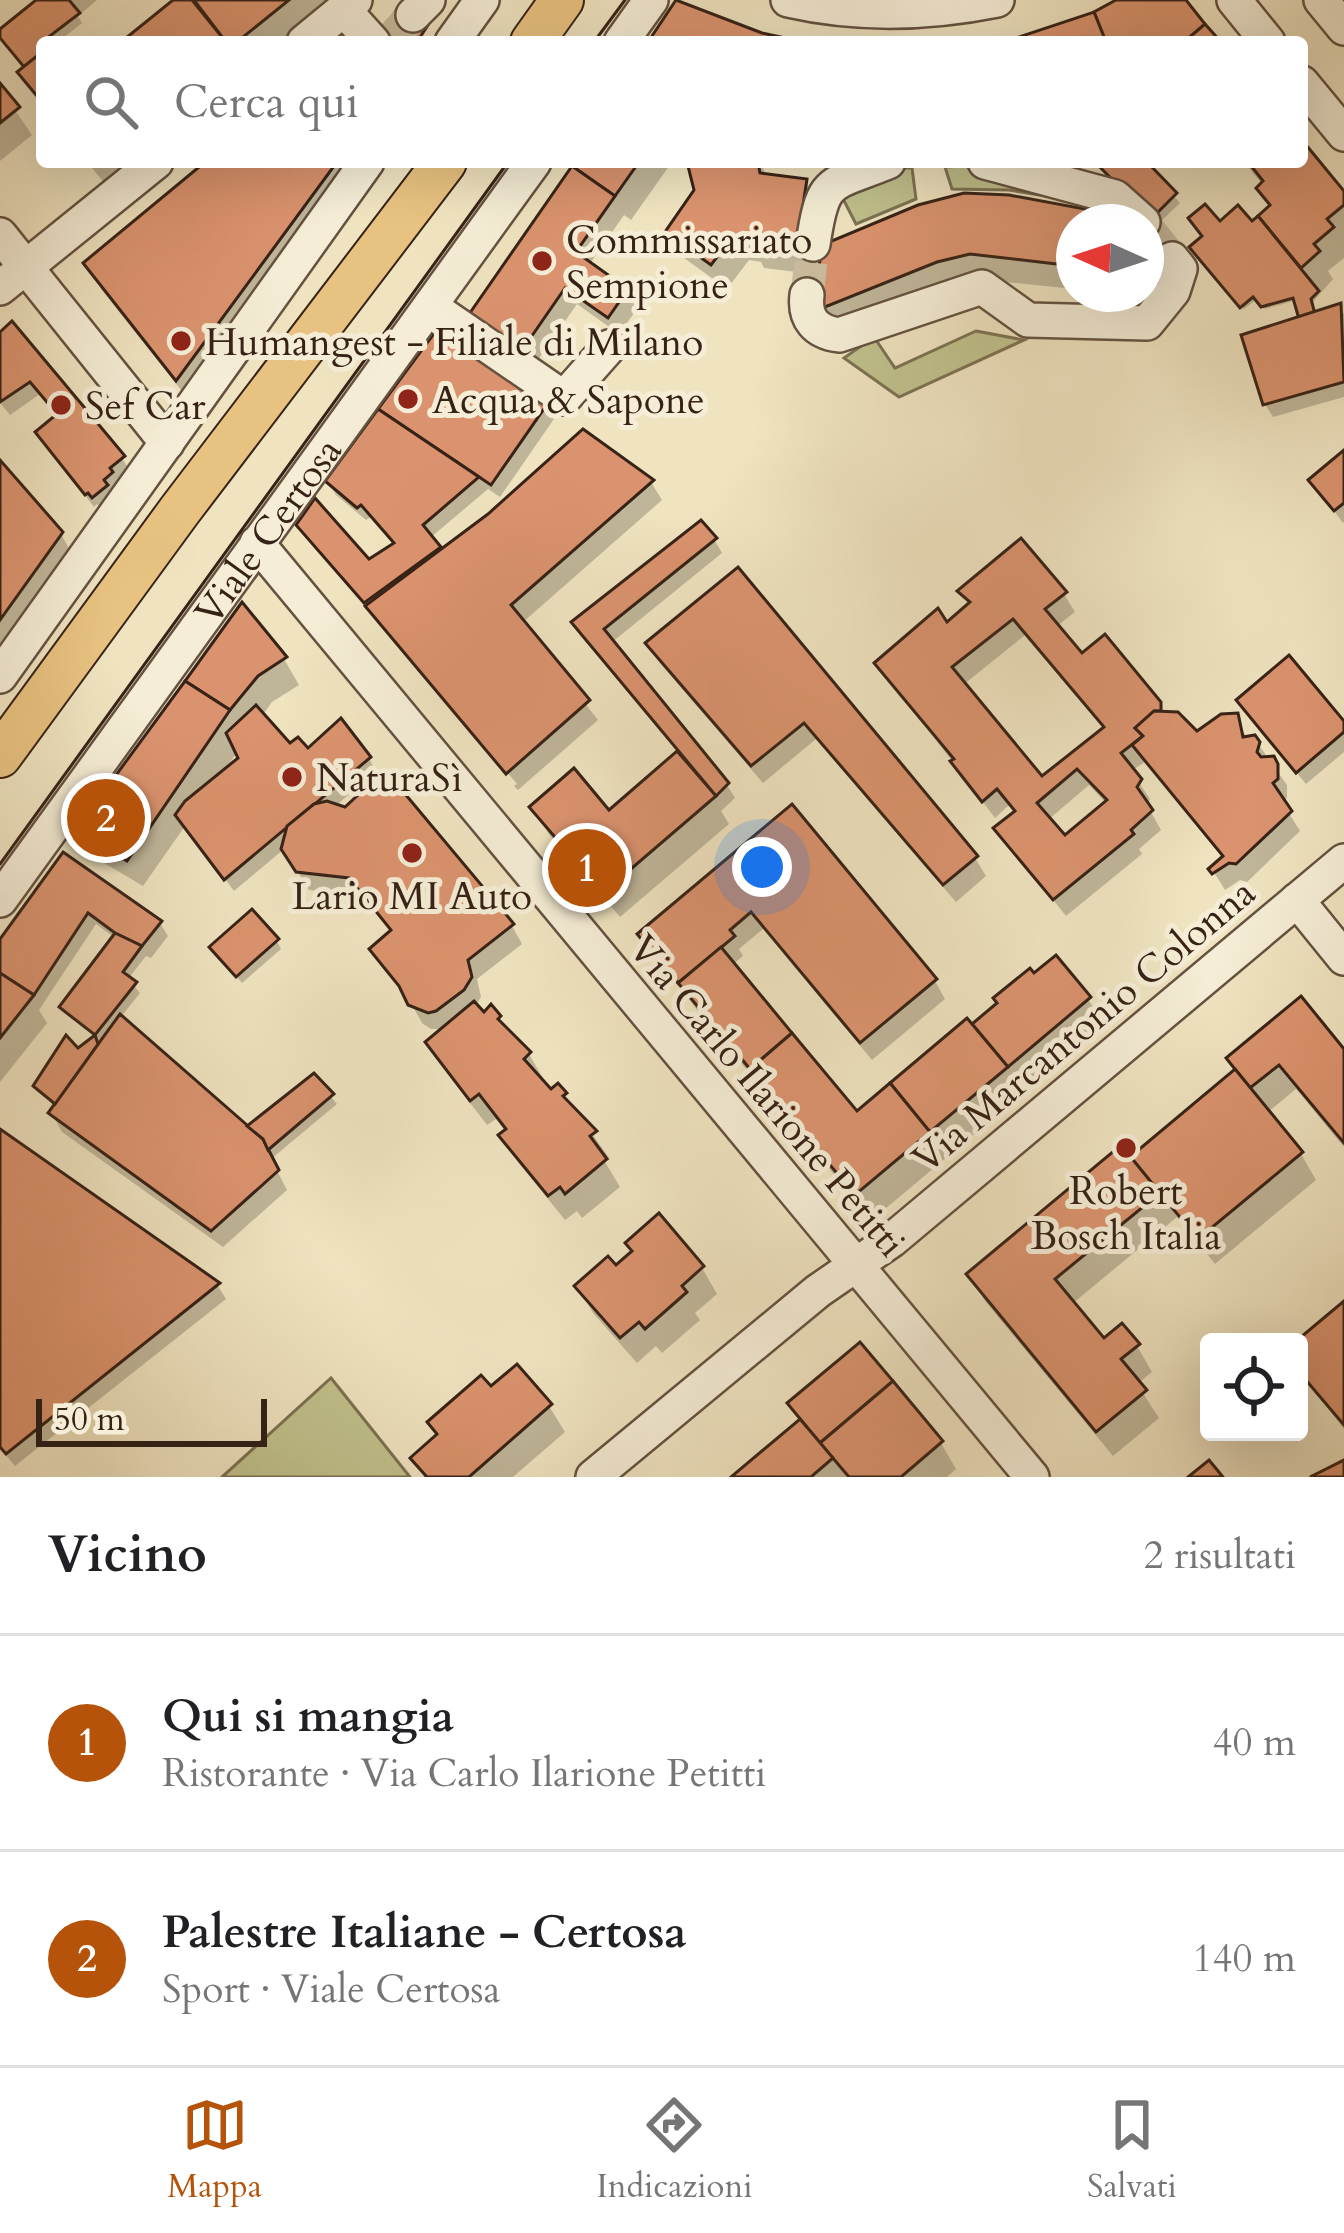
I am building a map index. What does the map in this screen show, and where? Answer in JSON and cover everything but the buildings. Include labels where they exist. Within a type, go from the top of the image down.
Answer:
[{"type":"main road","points":[[536,36],[562,0]]},
{"type":"main road","name":"Viale Certosa","points":[[0,756],[440,168]]},
{"type":"street","points":[[625,36],[651,0]]},
{"type":"street","points":[[788,0],[925,27],[998,0]]},
{"type":"street","points":[[1234,0],[1263,36]]},
{"type":"street","points":[[1321,0],[1344,28]]},
{"type":"street","points":[[456,36],[480,1]]},
{"type":"street","points":[[311,36],[350,5],[369,36]]},
{"type":"street","points":[[1308,89],[1340,120]]},
{"type":"street","points":[[0,288],[149,168]]},
{"type":"street","points":[[0,676],[363,168]]},
{"type":"street","name":"Viale Certosa","points":[[0,900],[530,168]]},
{"type":"street","points":[[813,244],[825,190],[874,168]]},
{"type":"street","points":[[1007,168],[1115,197],[1123,204]]},
{"type":"street","points":[[0,235],[167,442]]},
{"type":"street","points":[[806,295],[805,310],[813,325],[839,335],[982,287],[1028,320],[1148,322],[1173,291],[1180,268],[1172,259]]},
{"type":"street","points":[[430,306],[564,398],[609,347]]},
{"type":"street","name":"Via Carlo Ilarione Petitti","points":[[257,543],[1032,1477]]},
{"type":"street","name":"Via Marcantonio Colonna","points":[[593,1477],[854,1264],[948,1195],[1344,861]]},
{"type":"street","points":[[1297,900],[1344,958]]},
{"type":"green space","points":[[898,168],[912,168],[916,199],[856,224],[839,191]]},
{"type":"green space","points":[[945,168],[972,168],[1083,202],[1009,190],[952,189]]},
{"type":"green space","points":[[976,331],[1024,340],[899,397],[844,358],[874,337],[895,368]]},
{"type":"green space","points":[[331,1378],[410,1477],[222,1477]]},
{"type":"tunnel","points":[[394,36],[413,15]]},
{"type":"tunnel","points":[[807,295],[813,244]]},
{"type":"tunnel","points":[[1164,249],[1172,259]]},
{"type":"tram line","points":[[598,36],[625,0]]},
{"type":"tram line","points":[[0,864],[504,168]]},
{"type":"place","name":"Commissariato Sempione","points":[[542,261]]},
{"type":"place","name":"Humangest - Filiale di Milano","points":[[181,341]]},
{"type":"place","name":"Acqua & Sapone","points":[[408,399]]},
{"type":"place","name":"Sef Car","points":[[61,405]]},
{"type":"place","name":"NaturaSì","points":[[292,777]]},
{"type":"place","name":"Palestre Italiane - Certosa","points":[[106,818]]},
{"type":"place","name":"Lario MI Auto","points":[[412,853]]},
{"type":"place","name":"Qui si mangia","points":[[587,868]]},
{"type":"place","name":"Robert Bosch Italia","points":[[1126,1148]]}]
